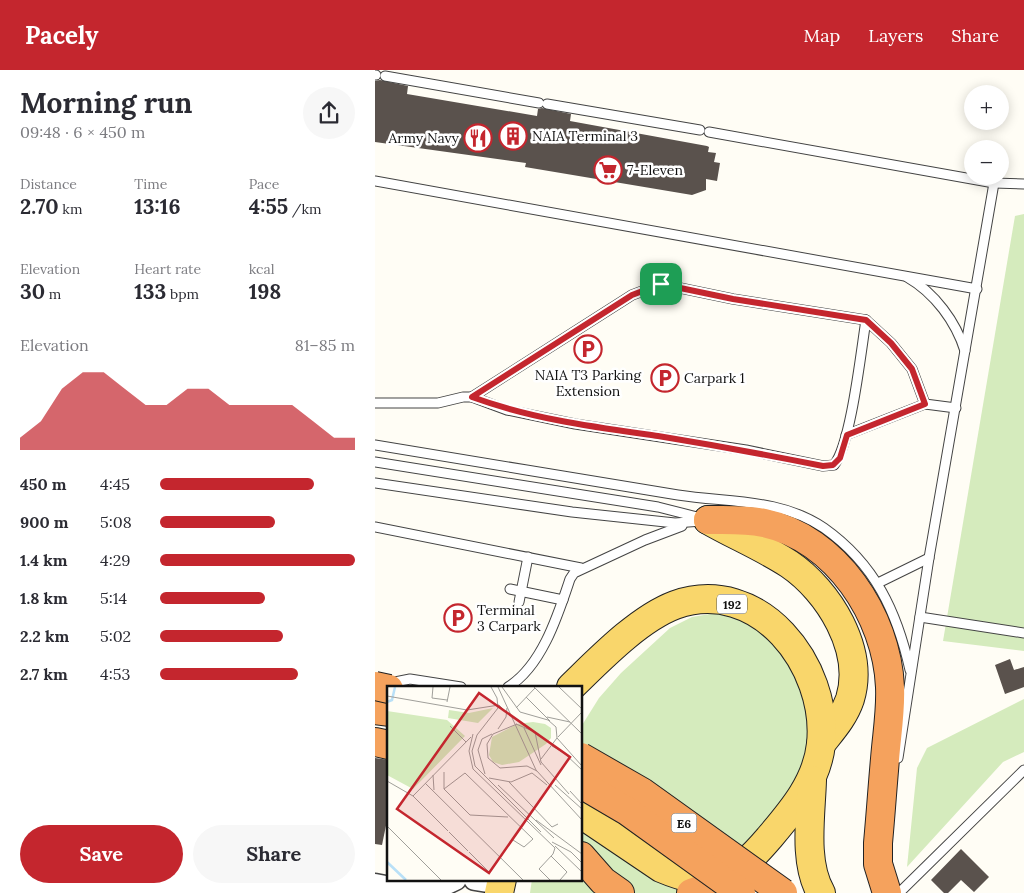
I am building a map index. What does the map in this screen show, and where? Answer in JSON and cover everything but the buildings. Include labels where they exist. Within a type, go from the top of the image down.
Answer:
[{"type":"highway","points":[[698,522],[763,522],[783,528],[812,544],[843,572],[860,596],[882,644],[890,687],[877,853],[880,875],[887,893]]},
{"type":"highway","name":"E6","points":[[583,758],[641,792],[783,893]]},
{"type":"highway","name":"E6","points":[[583,785],[741,881]]},
{"type":"highway","points":[[590,866],[609,886],[620,893]]},
{"type":"highway","points":[[691,893],[725,880],[741,881]]},
{"type":"main road","points":[[698,522],[789,564],[814,586],[837,618],[849,651],[853,686],[841,718],[821,744]]},
{"type":"main road","name":"192","points":[[575,683],[624,639],[662,611],[686,602],[698,600],[730,603],[763,617],[778,629],[796,649],[811,677],[817,696],[821,744],[812,780],[811,844],[813,867],[823,892]]},
{"type":"main road","name":"192","points":[[741,881],[812,780]]},
{"type":"main road","points":[[583,815],[652,864],[674,874],[703,879],[727,875],[741,881]]},
{"type":"street","points":[[375,885],[418,893],[445,886]]},
{"type":"lane","points":[[379,75],[964,177]]},
{"type":"lane","points":[[375,181],[903,274],[977,289]]},
{"type":"lane","points":[[1009,183],[1024,184]]},
{"type":"lane","points":[[897,770],[929,558],[957,408],[994,185]]},
{"type":"lane","points":[[903,274],[921,286],[947,314],[955,325],[966,354]]},
{"type":"lane","points":[[472,397],[643,289],[661,284],[733,299],[866,320],[891,343],[912,369],[925,404]]},
{"type":"lane","points":[[375,403],[438,403],[463,397],[472,397],[507,410],[746,450],[823,466],[833,465],[840,458],[847,435],[866,320]]},
{"type":"lane","points":[[847,435],[925,404],[957,408]]},
{"type":"lane","points":[[375,445],[680,495],[771,505],[794,512],[824,528],[845,546],[878,583],[897,619],[911,676]]},
{"type":"lane","points":[[375,462],[658,507],[698,522]]},
{"type":"lane","points":[[375,483],[517,506],[698,522]]},
{"type":"lane","points":[[509,686],[527,672],[537,658],[563,600],[569,579],[581,568],[698,522]]},
{"type":"lane","points":[[375,527],[581,568]]},
{"type":"lane","points":[[519,602],[528,557]]},
{"type":"lane","points":[[878,583],[929,558]]},
{"type":"lane","points":[[510,590],[563,600]]},
{"type":"lane","points":[[920,617],[1024,633]]},
{"type":"lane","points":[[375,687],[410,679],[455,686]]},
{"type":"lane","points":[[899,893],[1024,770]]},
{"type":"lane","points":[[887,893],[889,866]]},
{"type":"green space","points":[[1024,214],[1024,651],[943,641],[1015,216]]},
{"type":"green space","points":[[722,612],[743,617],[787,647],[812,726],[806,756],[793,787],[717,893],[530,893],[532,880],[583,880],[583,724],[599,698],[621,673],[670,628],[692,617]]},
{"type":"green space","points":[[1024,699],[1024,752],[1003,762],[907,867],[917,768],[927,748]]},
{"type":"place","name":"NAIA Terminal 3","points":[[513,136]]},
{"type":"place","name":"Army Navy","points":[[478,138]]},
{"type":"place","name":"7-Eleven","points":[[608,170]]},
{"type":"place","name":"NAIA T3 Parking Extension","points":[[588,349]]},
{"type":"place","name":"Carpark 1","points":[[665,378]]},
{"type":"place","name":"Terminal 3 Carpark","points":[[458,618]]},
{"type":"route","points":[[661,284],[733,299],[866,320],[891,343],[912,369],[925,404],[847,435],[840,458],[833,465],[823,466],[746,450],[575,424],[507,410],[472,397],[511,374],[632,295],[643,289],[661,284]]}]
